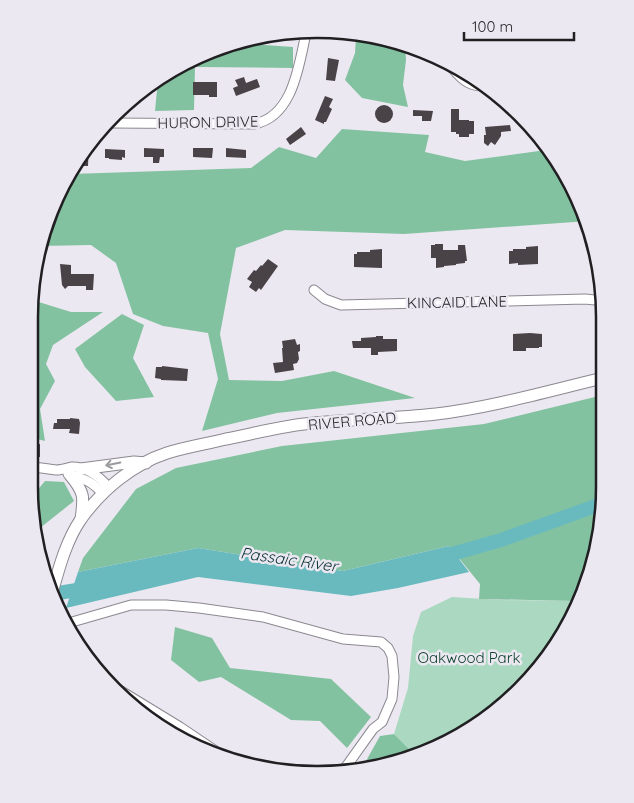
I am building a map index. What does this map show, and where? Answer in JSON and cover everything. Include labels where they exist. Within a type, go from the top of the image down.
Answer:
[{"type":"main road","name":"RIVER ROAD","points":[[80,520],[106,491],[133,470],[165,454],[284,427],[457,411],[596,380]]},
{"type":"main road","points":[[81,468],[134,462],[146,463]]},
{"type":"main road","points":[[55,583],[68,545],[80,520],[84,501],[82,492],[70,475]]},
{"type":"street","name":"HURON DRIVE","points":[[116,123],[261,123],[276,114],[292,88],[297,77],[305,38]]},
{"type":"street","points":[[460,77],[472,85]]},
{"type":"street","name":"KINCAID LANE","points":[[314,290],[325,299],[341,304],[596,300]]},
{"type":"street","points":[[38,468],[59,470],[72,467],[87,470],[98,477],[106,491]]},
{"type":"street","points":[[59,470],[86,479],[99,489],[106,491]]},
{"type":"street","points":[[73,622],[131,605],[199,608],[263,617],[342,639],[380,642],[388,648],[392,656],[394,677],[392,699],[382,722],[373,729],[348,764]]},
{"type":"street","points":[[142,704],[198,739]]},
{"type":"green space","points":[[356,40],[405,52],[403,85],[408,107],[362,98],[345,80],[355,53]]},
{"type":"green space","points":[[256,44],[293,47],[293,68],[195,67],[194,110],[155,111],[157,88],[193,66],[227,52]]},
{"type":"green space","points":[[342,129],[429,135],[425,152],[465,161],[541,151],[568,193],[580,222],[404,234],[285,230],[236,248],[220,334],[229,380],[282,381],[334,371],[415,398],[277,413],[202,431],[218,379],[208,333],[163,326],[133,314],[116,263],[91,245],[47,246],[52,227],[66,193],[77,174],[251,168],[279,147],[316,158]]},
{"type":"green space","points":[[38,302],[71,312],[103,312],[53,345],[46,364],[55,381],[40,409],[45,441],[38,439]]},
{"type":"green space","points":[[122,314],[144,325],[133,358],[154,397],[116,401],[85,367],[75,349]]},
{"type":"green space","points":[[596,397],[596,504],[594,522],[582,576],[572,601],[479,599],[480,584],[449,546],[343,571],[198,548],[78,572],[83,558],[136,489],[176,468],[282,446],[484,424]]},
{"type":"green space","points":[[45,481],[64,482],[74,501],[41,527],[38,504],[38,489]]},
{"type":"green space","name":"Oakwood Park","points":[[452,597],[572,601],[559,626],[539,656],[515,684],[487,708],[457,728],[410,750],[394,734],[408,688],[413,636],[421,612]]},
{"type":"green space","points":[[175,627],[212,638],[230,668],[331,679],[371,717],[347,748],[320,721],[291,720],[221,677],[199,682],[171,660]]},
{"type":"green space","points":[[394,734],[410,750],[366,761],[380,736]]},
{"type":"water","points":[[449,546],[469,572],[398,588],[351,596],[198,577],[66,608],[78,572],[198,548],[343,571]]},
{"type":"building","points":[[328,58],[339,60],[335,81],[326,80]]},
{"type":"building","points":[[244,77],[246,83],[257,79],[260,87],[236,96],[233,88],[238,86],[235,80]]},
{"type":"building","points":[[193,82],[217,82],[217,97],[193,95]]},
{"type":"building","points":[[325,96],[333,99],[329,107],[332,109],[324,124],[315,120]]},
{"type":"building","points":[[384,105],[390,108],[393,114],[390,120],[384,123],[378,120],[375,114],[378,108]]},
{"type":"building","points":[[451,109],[459,109],[459,120],[474,121],[474,134],[469,134],[469,137],[459,137],[459,134],[456,134],[456,132],[451,132]]},
{"type":"building","points":[[413,110],[433,111],[431,121],[422,121],[422,116],[413,116]]},
{"type":"building","points":[[510,125],[511,131],[501,132],[501,136],[495,145],[491,142],[488,146],[484,143],[485,127]]},
{"type":"building","points":[[301,127],[306,134],[290,145],[286,139]]},
{"type":"building","points":[[144,148],[164,149],[164,157],[160,157],[159,163],[153,163],[153,157],[144,157]]},
{"type":"building","points":[[193,148],[213,148],[212,158],[193,157]]},
{"type":"building","points":[[226,148],[246,150],[246,158],[226,157]]},
{"type":"building","points":[[105,149],[125,150],[125,158],[122,157],[122,160],[105,158]]},
{"type":"building","points":[[88,157],[88,166],[82,166]]},
{"type":"building","points":[[443,244],[443,250],[458,250],[458,245],[465,245],[467,261],[465,263],[436,268],[436,258],[431,258],[431,245]]},
{"type":"building","points":[[538,246],[538,264],[509,264],[509,251]]},
{"type":"building","points":[[382,249],[382,268],[354,267],[354,254],[357,254],[357,252],[370,252],[370,250]]},
{"type":"building","points":[[268,259],[278,266],[261,290],[259,288],[256,292],[249,287],[252,282],[247,279],[254,270],[256,271]]},
{"type":"building","points":[[60,264],[71,265],[71,274],[94,274],[93,290],[86,290],[86,286],[68,286],[65,289],[62,285]]},
{"type":"building","points":[[513,334],[542,334],[542,347],[526,348],[526,351],[513,351]]},
{"type":"building","points":[[383,336],[383,339],[397,339],[397,351],[378,352],[378,355],[371,355],[371,348],[353,348],[352,341],[361,341],[361,338]]},
{"type":"building","points":[[295,339],[297,345],[300,344],[300,351],[298,352],[299,359],[297,363],[293,364],[294,370],[275,373],[273,363],[283,362],[282,341]]},
{"type":"building","points":[[156,367],[188,369],[187,381],[155,378]]},
{"type":"building","points":[[57,419],[79,419],[79,434],[69,433],[70,429],[53,429]]},
{"type":"building","points":[[38,444],[40,444],[40,457],[38,457]]},
{"type":"waterway","name":"Passaic River","points":[[438,558],[501,540],[596,506]]},
{"type":"waterway","name":"Passaic River","points":[[59,593],[89,588]]}]
